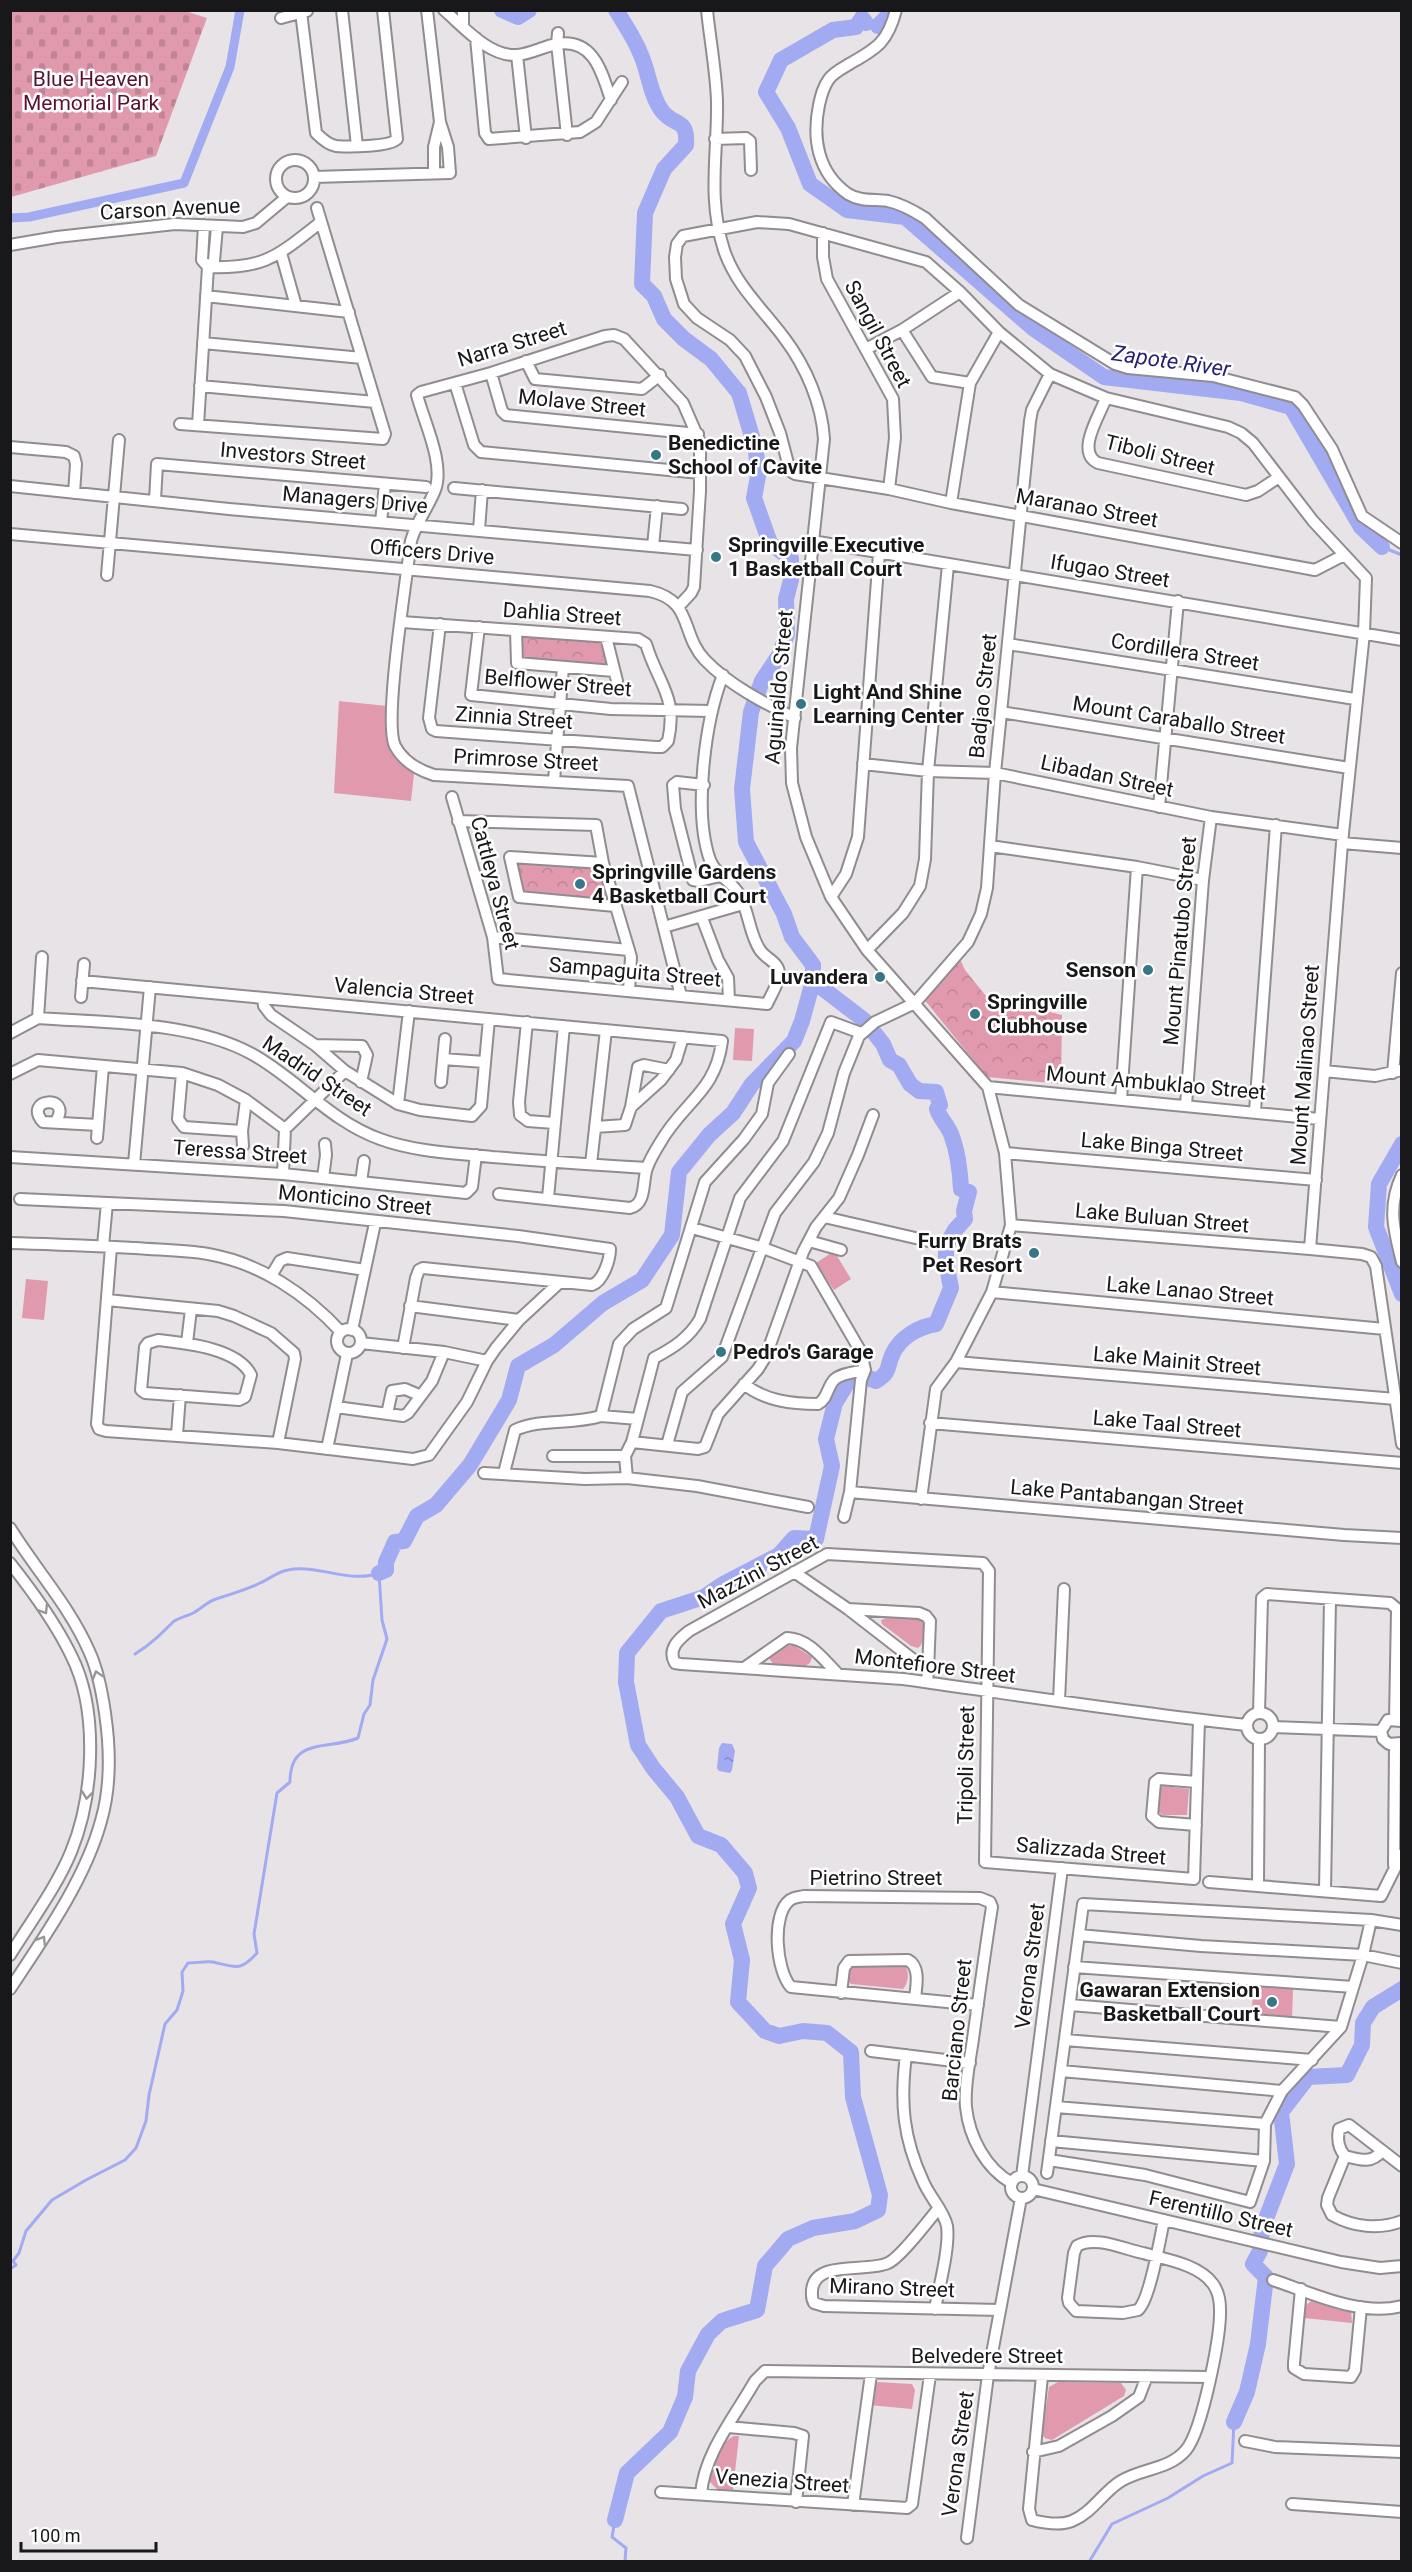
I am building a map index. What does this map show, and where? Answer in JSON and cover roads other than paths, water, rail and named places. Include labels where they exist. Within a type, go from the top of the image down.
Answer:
[{"type":"street","points":[[342,10],[357,146]]},
{"type":"street","points":[[280,18],[304,11],[316,133],[333,145],[390,144],[397,139],[383,10]]},
{"type":"street","points":[[286,197],[279,190],[275,181],[277,171],[283,163],[293,159],[303,161],[311,167],[314,177],[450,172],[448,147],[440,122],[427,10]]},
{"type":"street","points":[[444,10],[476,38],[494,50],[517,55],[557,38],[593,54],[600,65],[611,100]]},
{"type":"street","points":[[463,10],[463,27]]},
{"type":"street","name":"Aguinaldo Street","points":[[707,10],[717,100],[713,204],[724,250],[739,282],[785,339],[796,357],[816,400],[823,432],[791,748],[792,783],[806,837],[831,897],[867,950],[988,1087],[1005,1153],[1011,1225],[992,1292],[956,1362],[936,1389],[921,1499]]},
{"type":"street","points":[[896,10],[886,39],[837,70],[828,80],[822,93],[815,135],[819,156],[829,175],[849,194],[859,199],[889,201],[910,208],[925,218],[1019,305],[1115,364],[1128,368],[1213,376],[1295,397],[1303,405],[1332,449],[1362,516],[1401,543]]},
{"type":"street","points":[[476,38],[486,136],[492,140],[567,135],[589,129],[622,82]]},
{"type":"street","points":[[557,38],[567,135]]},
{"type":"street","points":[[517,55],[526,138]]},
{"type":"street","points":[[434,173],[434,147],[440,122]]},
{"type":"street","points":[[715,139],[746,138],[750,141],[751,170]]},
{"type":"street","name":"Carson Avenue","points":[[10,245],[57,237],[175,224],[243,227],[256,223],[286,197],[294,198],[309,192],[314,177]]},
{"type":"street","points":[[180,423],[383,438],[385,434],[317,208]]},
{"type":"street","points":[[208,267],[252,266],[281,253],[321,222]]},
{"type":"street","name":"Mount Malinao Street","points":[[718,228],[757,222],[789,224],[926,262],[960,292],[999,332],[1050,374],[1106,398],[1228,427],[1241,433],[1252,442],[1313,521],[1366,578],[1364,633],[1355,699],[1342,839],[1310,1249]]},
{"type":"street","points":[[204,225],[202,260],[208,267]]},
{"type":"street","points":[[198,425],[208,267],[214,261],[217,227]]},
{"type":"street","name":"Maranao Street","points":[[718,228],[679,239],[675,257],[679,293],[684,304],[697,318],[730,340],[745,356],[780,433],[790,471],[795,474],[889,489],[951,503],[1315,570],[1344,555]]},
{"type":"street","name":"Sangil Street","points":[[823,233],[823,257],[827,279],[893,399],[895,438],[889,489]]},
{"type":"street","points":[[281,253],[296,306]]},
{"type":"street","points":[[866,349],[902,330],[960,292]]},
{"type":"street","points":[[206,296],[349,312]]},
{"type":"street","points":[[902,330],[932,377],[970,382]]},
{"type":"street","points":[[951,503],[970,382],[999,332]]},
{"type":"street","name":"Narra Street","points":[[408,569],[415,525],[436,488],[439,469],[417,395],[420,392],[614,335],[624,339],[660,375],[683,403],[698,434],[701,449],[700,491],[694,587],[679,606]]},
{"type":"street","points":[[203,343],[362,358]]},
{"type":"street","points":[[526,361],[535,379],[642,389],[660,375]]},
{"type":"street","name":"Molave Street","points":[[491,373],[502,411],[506,415],[698,434]]},
{"type":"street","name":"Badjao Street","points":[[915,1003],[968,942],[983,905],[1030,421],[1032,410],[1050,374]]},
{"type":"street","points":[[455,383],[474,445],[481,452],[700,473]]},
{"type":"street","points":[[200,386],[375,402]]},
{"type":"street","name":"Tiboli Street","points":[[1106,398],[1088,444],[1088,453],[1092,460],[1098,463],[1246,495],[1258,491],[1279,477]]},
{"type":"street","points":[[107,575],[119,440]]},
{"type":"street","points":[[10,447],[66,452],[74,456],[76,464],[74,493]]},
{"type":"street","name":"Investors Street","points":[[155,500],[156,464],[426,487]]},
{"type":"street","points":[[381,522],[385,484]]},
{"type":"street","name":"Managers Drive","points":[[10,486],[697,550]]},
{"type":"street","points":[[454,488],[682,509]]},
{"type":"street","points":[[479,530],[482,490]]},
{"type":"street","points":[[653,546],[657,507]]},
{"type":"street","name":"Officers Drive","points":[[10,534],[650,591],[662,594],[679,606]]},
{"type":"street","name":"Ifugao Street","points":[[812,542],[1015,577],[1179,601],[1401,640]]},
{"type":"street","points":[[831,897],[846,874],[858,837],[879,553]]},
{"type":"street","points":[[867,950],[903,913],[920,886],[925,859],[928,771],[948,565]]},
{"type":"street","name":"Primrose Street","points":[[408,569],[391,730],[394,745],[421,771],[434,775],[628,786],[681,996]]},
{"type":"street","points":[[1160,807],[1179,601]]},
{"type":"street","points":[[679,606],[697,650],[703,658],[745,690],[795,718]]},
{"type":"street","name":"Dahlia Street","points":[[402,622],[638,639],[646,644],[652,666],[668,692],[672,711]]},
{"type":"street","name":"Zinnia Street","points":[[440,624],[429,718],[432,729],[444,733],[662,747],[668,741],[672,711]]},
{"type":"street","name":"Belflower Street","points":[[479,627],[471,695],[560,704],[672,711],[711,711]]},
{"type":"street","points":[[516,630],[517,663],[563,667],[616,676],[606,637]]},
{"type":"street","name":"Cordillera Street","points":[[1008,644],[1355,699]]},
{"type":"street","points":[[554,781],[563,667]]},
{"type":"street","points":[[664,927],[702,918],[743,904],[739,893],[720,876],[710,860],[703,829],[704,785],[711,711],[723,675]]},
{"type":"street","name":"Mount Caraballo Street","points":[[1001,712],[1349,768]]},
{"type":"street","name":"Libadan Street","points":[[863,764],[928,771],[995,773],[1211,817],[1276,825],[1342,839],[1401,848]]},
{"type":"street","points":[[704,785],[677,782],[673,784],[675,809],[693,880],[699,882],[720,876]]},
{"type":"street","name":"Cattleya Street","points":[[452,797],[493,937],[498,979]]},
{"type":"street","name":"Mount Pinatubo Street","points":[[1186,1105],[1203,880],[1211,817]]},
{"type":"street","points":[[458,821],[596,825],[603,863],[629,950],[629,991]]},
{"type":"street","points":[[1255,1112],[1276,825]]},
{"type":"street","points":[[990,846],[1137,867],[1203,880]]},
{"type":"street","points":[[603,863],[510,857],[519,897],[615,906]]},
{"type":"street","points":[[1121,1100],[1137,867]]},
{"type":"street","name":"Sampaguita Street","points":[[498,979],[767,1004],[779,977],[779,971],[777,965],[759,950],[743,904]]},
{"type":"street","points":[[702,918],[718,960],[728,978],[729,1000]]},
{"type":"street","points":[[493,937],[629,950]]},
{"type":"street","points":[[10,1033],[38,1018],[42,957]]},
{"type":"street","points":[[81,997],[84,964]]},
{"type":"street","points":[[1324,1071],[1375,1076],[1397,1072],[1401,973]]},
{"type":"street","name":"Valencia Street","points":[[82,981],[722,1041],[720,1057],[710,1081],[674,1122],[647,1168]]},
{"type":"street","points":[[134,1164],[150,987]]},
{"type":"street","points":[[263,998],[264,1006],[271,1015],[315,1045],[345,1071],[398,1104],[420,1110],[472,1116],[481,1106],[489,1019]]},
{"type":"street","points":[[667,1445],[682,1392],[722,1357],[775,1213],[814,1162],[828,1133],[844,1073],[863,1031],[875,1022],[915,1003]]},
{"type":"street","points":[[398,1104],[409,1011]]},
{"type":"street","name":"Madrid Street","points":[[38,1018],[205,1034],[250,1053],[285,1074],[332,1114],[387,1142],[417,1149],[476,1155],[647,1168]]},
{"type":"street","points":[[527,1022],[519,1102],[520,1115],[528,1121],[554,1123]]},
{"type":"street","points":[[627,1478],[626,1456],[632,1442],[654,1358],[678,1345],[697,1324],[728,1239],[740,1198],[783,1141],[831,1022],[863,1031]]},
{"type":"street","points":[[548,1198],[564,1026]]},
{"type":"street","points":[[591,1164],[606,1030]]},
{"type":"street","points":[[631,1107],[669,1070],[676,1060],[683,1037]]},
{"type":"street","points":[[441,1082],[445,1039]]},
{"type":"street","points":[[315,1045],[362,1046],[367,1055],[361,1082]]},
{"type":"street","points":[[601,1416],[619,1344],[633,1329],[666,1308],[705,1182],[744,1139],[762,1114],[768,1083],[789,1054]]},
{"type":"street","points":[[443,1059],[484,1062]]},
{"type":"street","points":[[10,1074],[38,1060],[182,1073],[218,1085],[246,1100],[285,1129]]},
{"type":"street","points":[[595,1127],[625,1125],[631,1107],[638,1067],[644,1065],[669,1070]]},
{"type":"street","points":[[97,1138],[103,1066]]},
{"type":"street","points":[[283,1174],[285,1129],[345,1071]]},
{"type":"street","points":[[182,1073],[178,1119],[180,1124],[184,1127],[242,1131]]},
{"type":"street","name":"Mount Ambuklao Street","points":[[988,1087],[1319,1119]]},
{"type":"street","points":[[243,1146],[242,1131],[246,1100]]},
{"type":"street","points":[[632,1442],[698,1449],[705,1447],[718,1414],[766,1356],[809,1241],[839,1198],[873,1115]]},
{"type":"street","points":[[56,1121],[98,1125]]},
{"type":"street","points":[[323,1178],[325,1144]]},
{"type":"street","name":"Lake Binga Street","points":[[1005,1153],[1316,1180]]},
{"type":"street","name":"Teressa Street","points":[[10,1157],[283,1174],[466,1193],[472,1187],[476,1155]]},
{"type":"street","points":[[362,1182],[364,1161]]},
{"type":"street","points":[[499,1194],[630,1208],[636,1206],[640,1201],[647,1168]]},
{"type":"street","points":[[1401,1175],[1395,1190],[1392,1230],[1401,1262]]},
{"type":"street","name":"Monticino Street","points":[[20,1199],[284,1211],[375,1223],[518,1236],[610,1249],[597,1283],[592,1285],[559,1282]]},
{"type":"street","points":[[107,1203],[107,1300],[97,1424],[99,1429],[106,1431],[278,1443],[413,1459],[429,1455],[467,1402],[486,1361],[519,1320],[559,1282]]},
{"type":"street","points":[[824,1217],[937,1243]]},
{"type":"street","points":[[352,1330],[375,1223]]},
{"type":"street","name":"Lake Buluan Street","points":[[1011,1225],[1310,1249]]},
{"type":"street","points":[[692,1228],[763,1248],[811,1266],[861,1352],[863,1375],[850,1492],[844,1516]]},
{"type":"street","points":[[809,1241],[841,1250]]},
{"type":"street","points":[[10,1243],[211,1255],[251,1267],[271,1276],[304,1298],[341,1332]]},
{"type":"street","points":[[1310,1249],[1362,1254],[1371,1257],[1376,1266],[1401,1444]]},
{"type":"street","points":[[271,1276],[280,1261],[287,1258],[365,1270]]},
{"type":"street","points":[[403,1348],[418,1270],[423,1268],[559,1282]]},
{"type":"street","name":"Lake Lanao Street","points":[[992,1292],[1385,1329]]},
{"type":"street","points":[[107,1300],[218,1311],[271,1333],[294,1353],[295,1359],[278,1443]]},
{"type":"street","points":[[410,1306],[519,1320]]},
{"type":"street","points":[[190,1309],[191,1348]]},
{"type":"street","points":[[352,1330],[359,1335],[361,1343],[356,1351],[347,1354],[338,1347],[337,1339],[341,1332],[352,1330]]},
{"type":"street","points":[[158,1340],[191,1348],[216,1351],[242,1362],[251,1375],[245,1397],[239,1400],[145,1393],[141,1390],[145,1347],[148,1343],[158,1340]]},
{"type":"street","points":[[361,1343],[444,1352],[486,1361]]},
{"type":"street","points":[[336,1407],[403,1416],[408,1413],[419,1395],[432,1381],[444,1352]]},
{"type":"street","points":[[327,1449],[347,1354]]},
{"type":"street","name":"Lake Mainit Street","points":[[956,1362],[1396,1399]]},
{"type":"street","points":[[744,1384],[759,1394],[776,1400],[818,1404],[824,1400],[834,1380],[840,1376],[863,1375]]},
{"type":"street","points":[[387,1414],[392,1391],[405,1389],[419,1395]]},
{"type":"street","points":[[177,1435],[180,1395]]},
{"type":"street","points":[[504,1473],[515,1430],[529,1424],[583,1422],[601,1416],[638,1419]]},
{"type":"street","name":"Lake Taal Street","points":[[930,1423],[1401,1463]]},
{"type":"street","points":[[553,1456],[626,1456]]},
{"type":"street","points":[[484,1473],[585,1479],[627,1478],[697,1486],[808,1507]]},
{"type":"street","name":"Lake Pantabangan Street","points":[[850,1492],[1401,1538]]},
{"type":"street","points":[[10,1528],[75,1623],[87,1646],[101,1687],[108,1732],[107,1785],[102,1821],[87,1861],[10,1989]]},
{"type":"street","name":"Mazzini Street","points":[[672,1654],[677,1641],[689,1631],[827,1554],[983,1563]]},
{"type":"street","points":[[10,1563],[34,1594],[72,1656],[84,1692],[90,1736],[84,1816],[70,1854],[10,1955]]},
{"type":"street","name":"Tripoli Street","points":[[983,1563],[989,1571],[985,1862]]},
{"type":"street","points":[[794,1572],[848,1609],[928,1677]]},
{"type":"street","points":[[1059,1701],[1064,1589]]},
{"type":"street","points":[[1209,1881],[1381,1896],[1394,1869],[1399,1850],[1398,1744],[1385,1742],[1381,1731],[1385,1723],[1398,1720],[1399,1612],[1390,1603],[1267,1594],[1263,1598],[1259,1713]]},
{"type":"street","points":[[1325,1891],[1330,1599]]},
{"type":"street","points":[[848,1609],[919,1613],[926,1616],[930,1622],[928,1677]]},
{"type":"street","points":[[744,1668],[787,1638],[795,1638],[806,1643],[838,1674]]},
{"type":"street","points":[[72,1656],[87,1646]]},
{"type":"street","name":"Montefiore Street","points":[[672,1654],[675,1663],[838,1674],[928,1677],[987,1691],[1247,1725]]},
{"type":"street","points":[[1259,1713],[1268,1715],[1274,1727],[1267,1738],[1259,1740],[1249,1733],[1247,1725],[1251,1717],[1259,1713]]},
{"type":"street","points":[[1197,1782],[1159,1779],[1155,1782],[1152,1816],[1159,1822],[1196,1825],[1199,1720]]},
{"type":"street","points":[[1274,1727],[1381,1731]]},
{"type":"street","points":[[1258,1886],[1259,1740]]},
{"type":"street","name":"Salizzada Street","points":[[985,1862],[1194,1879],[1196,1825]]},
{"type":"street","name":"Verona Street","points":[[1022,2176],[1062,1868]]},
{"type":"street","name":"Pietrino Street","points":[[978,2005],[795,1988],[788,1984],[779,1954],[778,1933],[782,1912],[789,1901],[804,1896],[980,1898],[990,1902]]},
{"type":"street","name":"Barciano Street","points":[[990,1902],[992,1907],[970,2063],[966,2108],[973,2134],[989,2164],[996,2173],[1012,2183]]},
{"type":"street","points":[[1047,2173],[1083,1904],[1371,1920],[1401,1925]]},
{"type":"street","points":[[1049,2160],[1145,2175],[1250,2202],[1264,2161],[1265,2124],[1282,2091],[1341,2027],[1371,1920]]},
{"type":"street","points":[[1079,1935],[1201,1946],[1363,1955],[1401,1963]]},
{"type":"street","points":[[841,1993],[844,1968],[849,1961],[908,1960],[913,1962],[916,1969],[915,1999]]},
{"type":"street","points":[[1074,1967],[1353,1987]]},
{"type":"street","points":[[1070,2005],[1341,2027]]},
{"type":"street","points":[[1065,2040],[1312,2060]]},
{"type":"street","points":[[871,2051],[970,2063]]},
{"type":"street","points":[[906,2055],[902,2106],[907,2142],[924,2183],[947,2225],[935,2309]]},
{"type":"street","points":[[1061,2071],[1282,2091]]},
{"type":"street","points":[[1056,2107],[1265,2124]]},
{"type":"street","points":[[1382,2151],[1373,2160],[1368,2161],[1346,2156],[1339,2145],[1339,2130],[1344,2126],[1353,2126],[1401,2166]]},
{"type":"street","points":[[1051,2141],[1264,2161]]},
{"type":"street","points":[[1346,2156],[1328,2198],[1328,2210],[1332,2215],[1369,2226],[1386,2226],[1401,2221]]},
{"type":"street","points":[[1022,2176],[1031,2180],[1033,2189],[1031,2194],[1021,2198],[1012,2191],[1012,2183],[1022,2176]]},
{"type":"street","name":"Ferentillo Street","points":[[1033,2189],[1360,2266],[1380,2268],[1401,2266]]},
{"type":"street","name":"Verona Street","points":[[967,2538],[988,2375],[1021,2198]]},
{"type":"street","name":"Mirano Street","points":[[938,2209],[888,2263],[822,2274],[814,2279],[812,2295],[814,2303],[824,2306],[1000,2310]]},
{"type":"street","points":[[1042,2376],[1033,2452],[1029,2514],[1032,2520],[1064,2524],[1074,2520],[1121,2481],[1179,2458],[1194,2436],[1219,2330],[1220,2308],[1213,2284],[1196,2270],[1156,2257],[1097,2242],[1082,2243],[1077,2246],[1074,2253],[1068,2303],[1076,2311],[1081,2312],[1123,2313],[1138,2310],[1144,2302],[1156,2257],[1164,2220]]},
{"type":"street","points":[[1273,2280],[1361,2307],[1385,2309],[1401,2306]]},
{"type":"street","points":[[1302,2289],[1294,2367],[1304,2374],[1351,2377],[1355,2370],[1361,2307]]},
{"type":"street","name":"Belvedere Street","points":[[728,2427],[755,2381],[765,2371],[1209,2377]]},
{"type":"street","points":[[854,2505],[871,2374]]},
{"type":"street","name":"Venezia Street","points":[[661,2492],[901,2510],[912,2504],[930,2375]]},
{"type":"street","points":[[1033,2452],[1059,2446],[1112,2416],[1139,2397],[1147,2376]]},
{"type":"street","points":[[701,2494],[704,2472],[728,2427],[794,2433],[802,2436],[804,2444],[796,2502]]},
{"type":"street","points":[[1245,2441],[1275,2447],[1401,2452]]},
{"type":"street","points":[[1293,2504],[1401,2512]]},
{"type":"water","points":[[722,1743],[732,1744],[735,1751],[730,1773],[719,1771],[717,1768],[719,1748]]},
{"type":"waterway","points":[[10,218],[29,217],[184,183],[230,67],[240,10]]},
{"type":"waterway","points":[[502,10],[518,17],[529,10]]},
{"type":"waterway","points":[[379,1573],[386,1570],[386,1562],[395,1542],[404,1541],[417,1516],[436,1505],[470,1465],[509,1400],[518,1366],[554,1345],[603,1303],[642,1280],[672,1235],[679,1172],[709,1135],[733,1113],[752,1084],[794,1041],[813,981],[813,965],[792,937],[784,914],[746,842],[742,789],[751,712],[762,681],[780,654],[787,634],[786,599],[791,580],[791,559],[770,543],[754,498],[758,476],[756,450],[739,393],[711,359],[684,339],[664,319],[654,296],[642,284],[645,213],[664,169],[686,145],[686,136],[682,126],[667,116],[658,105],[639,49],[616,10]]},
{"type":"waterway","name":"Zapote River","points":[[878,26],[888,16],[889,10]]},
{"type":"waterway","name":"Zapote River","points":[[866,23],[862,18],[856,27],[833,30],[781,60],[766,92],[788,128],[810,184],[847,210],[905,217],[1034,329],[1104,377],[1241,393],[1291,407],[1361,527],[1382,547]]},
{"type":"waterway","name":"Zapote River","points":[[1382,547],[1402,555]]},
{"type":"waterway","points":[[615,2520],[627,2473],[670,2432],[685,2397],[688,2371],[708,2334],[722,2321],[757,2310],[765,2266],[788,2239],[813,2228],[855,2221],[878,2210],[880,2195],[853,2097],[851,2052],[827,2033],[803,2031],[779,2036],[765,2031],[738,2002],[742,1960],[733,1924],[749,1888],[745,1873],[721,1845],[698,1836],[677,1797],[653,1768],[638,1745],[626,1682],[627,1653],[661,1611],[704,1597],[725,1583],[779,1555],[794,1538],[816,1539],[832,1466],[826,1439],[835,1403],[848,1382],[864,1376],[876,1381],[881,1378],[887,1371],[896,1347],[905,1338],[917,1330],[936,1324],[951,1288],[946,1262],[946,1246],[955,1230],[965,1219],[964,1211],[969,1192],[961,1189],[955,1147],[949,1130],[937,1109],[940,1105],[936,1092],[919,1091],[910,1084],[899,1065],[890,1060],[883,1044],[864,1020],[813,981]]},
{"type":"waterway","name":"Zapote River","points":[[1402,1144],[1379,1184],[1376,1227],[1402,1294]]},
{"type":"waterway","points":[[10,2269],[16,2265],[13,2261],[19,2253],[26,2231],[52,2200],[125,2160],[136,2148],[146,2121],[149,2095],[165,2024],[177,2010],[183,1991],[182,1972],[188,1963],[210,1962],[242,1966],[257,1953],[254,1934],[277,1793],[290,1782],[296,1758],[304,1751],[358,1738],[364,1714],[370,1705],[373,1680],[387,1639],[382,1620],[379,1573],[357,1576],[311,1569],[278,1573],[249,1588],[213,1600],[175,1621],[135,1654]]},
{"type":"waterway","points":[[1234,2422],[1247,2392],[1258,2344],[1266,2277],[1253,2264],[1260,2251],[1262,2229],[1287,2164],[1281,2112],[1308,2077],[1347,2075],[1362,2045],[1363,2023],[1373,2007],[1402,1989]]},
{"type":"waterway","points":[[1089,2562],[1112,2524],[1168,2498],[1203,2476],[1232,2463],[1234,2422]]},
{"type":"waterway","points":[[615,2520],[612,2537],[626,2548],[625,2560],[621,2562]]},
{"type":"place","name":"Benedictine School of Cavite","points":[[656,455]]},
{"type":"place","name":"Springville Executive 1 Basketball Court","points":[[716,557]]},
{"type":"place","name":"Light And Shine Learning Center","points":[[801,704]]},
{"type":"place","name":"Springville Gardens 4 Basketball Court","points":[[580,884]]},
{"type":"place","name":"Senson","points":[[1148,970]]},
{"type":"place","name":"Luvandera","points":[[880,977]]},
{"type":"place","name":"Springville Clubhouse","points":[[975,1014]]},
{"type":"place","name":"Furry Brats Pet Resort","points":[[1034,1253]]},
{"type":"place","name":"Pedro's Garage","points":[[721,1352]]},
{"type":"place","name":"Gawaran Extension Basketball Court","points":[[1272,2002]]},
{"type":"park label","name":"Blue Heaven Memorial Park","points":[[91,91]]}]
